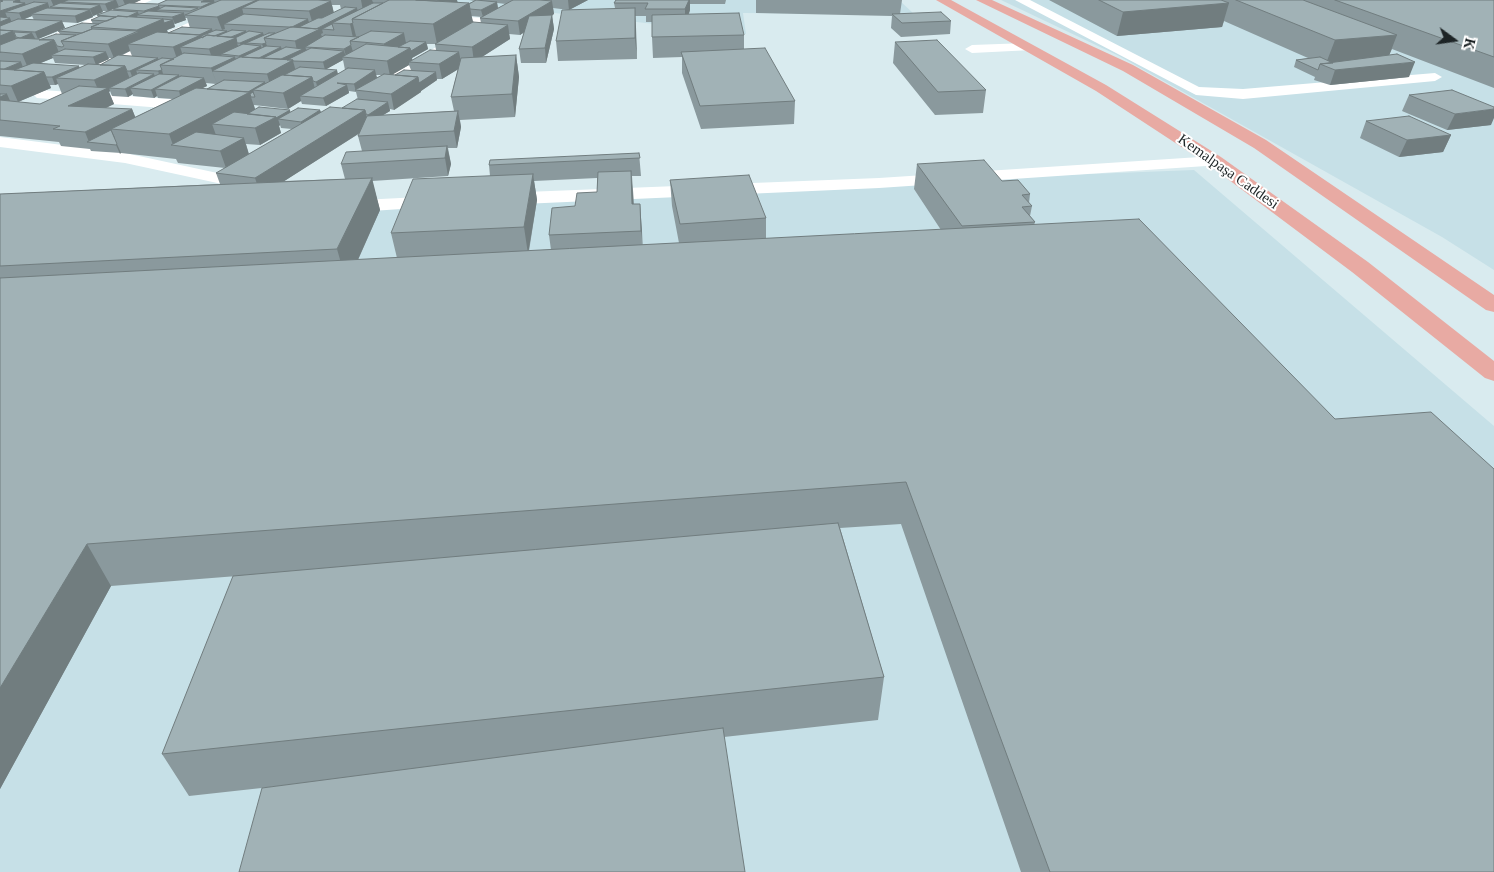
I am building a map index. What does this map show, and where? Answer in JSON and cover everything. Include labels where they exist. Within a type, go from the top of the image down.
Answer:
[{"type":"main road","name":"Kemalpaşa Caddesi","points":[[942,0],[1101,88],[1215,161],[1360,266],[1494,373]]},
{"type":"main road","name":"Kemalpaşa Caddesi","points":[[982,0],[1128,68],[1260,144],[1494,305]]},
{"type":"street","points":[[0,61],[146,0]]},
{"type":"street","points":[[1021,0],[1196,91],[1244,94],[1435,77]]},
{"type":"street","points":[[85,75],[232,6],[256,4]]},
{"type":"street","points":[[365,97],[485,22],[417,18]]},
{"type":"street","points":[[52,24],[87,25]]},
{"type":"street","points":[[178,32],[208,33]]},
{"type":"street","points":[[424,46],[444,47]]},
{"type":"street","points":[[972,49],[1027,47]]},
{"type":"street","points":[[118,60],[148,61]]},
{"type":"street","points":[[376,76],[396,78]]},
{"type":"street","points":[[25,103],[68,83]]},
{"type":"street","points":[[42,95],[217,108]]},
{"type":"street","points":[[0,142],[125,158],[222,179],[236,177],[269,156]]},
{"type":"street","points":[[480,200],[879,183],[1215,161]]},
{"type":"street","points":[[323,208],[461,201]]},
{"type":"shaded area","points":[[436,0],[899,0],[914,14],[743,13],[746,34]]},
{"type":"shaded area","points":[[1001,0],[1494,0],[1494,270],[1442,237],[1119,56]]},
{"type":"shaded area","points":[[1194,170],[1494,426],[1494,872],[0,872],[0,216]]},
{"type":"building","points":[[0,0],[17,0],[13,2],[25,3],[0,11],[0,2],[3,1]]},
{"type":"building","points":[[68,0],[116,0],[105,4],[63,2]]},
{"type":"building","points":[[167,0],[205,0],[201,2],[212,2],[201,7],[158,5],[144,11],[113,9],[129,3],[158,4]]},
{"type":"building","points":[[221,0],[257,0],[217,17],[185,15]]},
{"type":"building","points":[[259,0],[331,1],[309,11],[242,8]]},
{"type":"building","points":[[389,0],[469,3],[433,24],[352,19]]},
{"type":"building","points":[[476,0],[497,2],[481,10],[470,9],[469,4]]},
{"type":"building","points":[[513,0],[552,1],[518,21],[480,18]]},
{"type":"building","points":[[616,0],[689,0],[685,9],[645,9],[648,3],[614,3]]},
{"type":"building","points":[[1099,0],[1221,0],[1229,3],[1123,12]]},
{"type":"building","points":[[1236,0],[1303,0],[1397,35],[1335,40]]},
{"type":"building","points":[[1335,0],[1494,0],[1494,57]]},
{"type":"building","points":[[34,2],[48,3],[19,13],[5,12]]},
{"type":"building","points":[[60,3],[100,5],[90,9],[50,7]]},
{"type":"building","points":[[373,3],[383,3],[352,19],[353,23],[332,23]]},
{"type":"building","points":[[165,6],[198,8],[190,11],[157,10]]},
{"type":"building","points":[[345,7],[357,8],[316,29],[299,27],[322,18]]},
{"type":"building","points":[[47,8],[90,10],[75,16],[31,14]]},
{"type":"building","points":[[635,8],[635,38],[556,41],[562,10]]},
{"type":"building","points":[[111,10],[138,12],[127,17],[97,15]]},
{"type":"building","points":[[148,11],[184,13],[172,17],[137,15]]},
{"type":"building","points":[[941,12],[951,21],[902,23],[892,14]]},
{"type":"building","points":[[739,13],[744,35],[652,37],[652,15]]},
{"type":"building","points":[[244,14],[308,19],[292,27],[224,24]]},
{"type":"building","points":[[552,15],[545,48],[519,49],[529,16]]},
{"type":"building","points":[[100,16],[116,17],[107,21],[91,20]]},
{"type":"building","points":[[118,16],[163,19],[137,30],[91,27]]},
{"type":"building","points":[[0,17],[10,18],[0,22]]},
{"type":"building","points":[[18,19],[62,21],[35,32],[0,30],[0,26]]},
{"type":"building","points":[[163,19],[173,20],[164,23]]},
{"type":"building","points":[[473,22],[508,25],[472,47],[435,44]]},
{"type":"building","points":[[82,23],[99,24],[82,33],[58,31]]},
{"type":"building","points":[[332,24],[334,30],[322,29]]},
{"type":"building","points":[[182,27],[212,29],[199,35],[168,33]]},
{"type":"building","points":[[291,27],[320,29],[295,41],[264,38]]},
{"type":"building","points":[[92,29],[138,31],[108,44],[61,41]]},
{"type":"building","points":[[0,30],[13,31],[0,36]]},
{"type":"building","points":[[216,30],[227,31],[214,36],[207,35],[202,38],[201,36]]},
{"type":"building","points":[[232,30],[246,31],[231,37],[217,36]]},
{"type":"building","points":[[249,31],[263,33],[237,43],[235,38]]},
{"type":"building","points":[[371,31],[404,33],[384,44],[350,41]]},
{"type":"building","points":[[14,32],[32,33],[20,38],[16,37]]},
{"type":"building","points":[[157,32],[201,35],[173,47],[128,44]]},
{"type":"building","points":[[269,33],[275,33],[264,38],[266,43],[246,43]]},
{"type":"building","points":[[56,34],[76,35],[61,41],[64,46],[62,47],[57,46],[54,40],[39,40]]},
{"type":"building","points":[[207,35],[236,38],[209,49],[180,47]]},
{"type":"building","points":[[325,35],[359,37],[350,41],[351,45],[344,49],[305,47]]},
{"type":"building","points":[[18,38],[54,40],[22,54],[0,52],[0,45]]},
{"type":"building","points":[[937,40],[986,90],[938,92],[895,42]]},
{"type":"building","points":[[410,41],[426,42],[411,51],[410,48],[398,47]]},
{"type":"building","points":[[243,44],[261,46],[239,56],[221,54]]},
{"type":"building","points":[[366,44],[410,48],[387,61],[342,57]]},
{"type":"building","points":[[266,46],[281,47],[259,58],[242,57]]},
{"type":"building","points":[[286,47],[303,49],[281,59],[263,58]]},
{"type":"building","points":[[311,48],[344,51],[323,62],[287,60]]},
{"type":"building","points":[[765,48],[795,101],[700,106],[681,52]]},
{"type":"building","points":[[65,49],[106,52],[93,57],[51,55]]},
{"type":"building","points":[[430,50],[459,52],[439,64],[409,62]]},
{"type":"building","points":[[184,53],[235,57],[211,68],[160,65]]},
{"type":"building","points":[[1397,54],[1415,62],[1335,70],[1320,64]]},
{"type":"building","points":[[118,55],[158,58],[130,71],[127,71],[125,66],[100,65]]},
{"type":"building","points":[[516,55],[512,94],[451,97],[461,58]]},
{"type":"building","points":[[240,57],[293,60],[267,74],[212,71]]},
{"type":"building","points":[[1320,57],[1333,63],[1320,64],[1318,70],[1296,60]]},
{"type":"building","points":[[162,58],[174,59],[160,65],[162,70],[136,70]]},
{"type":"building","points":[[0,61],[21,62],[0,69]]},
{"type":"building","points":[[33,63],[79,66],[52,77],[46,77],[44,72],[14,70]]},
{"type":"building","points":[[88,64],[125,66],[94,80],[56,78]]},
{"type":"building","points":[[300,67],[337,70],[316,82],[313,81],[312,77],[284,75]]},
{"type":"building","points":[[348,68],[375,70],[354,84],[337,83],[347,85],[323,98],[300,96]]},
{"type":"building","points":[[0,69],[44,72],[11,86],[0,85]]},
{"type":"building","points":[[404,70],[436,72],[419,83],[418,77],[395,75]]},
{"type":"building","points":[[139,73],[154,74],[125,89],[109,88]]},
{"type":"building","points":[[159,74],[179,75],[151,90],[130,88]]},
{"type":"building","points":[[384,74],[418,77],[391,94],[355,90]]},
{"type":"building","points":[[282,75],[312,77],[283,93],[253,90]]},
{"type":"building","points":[[181,76],[204,78],[179,91],[155,89]]},
{"type":"building","points":[[224,80],[265,82],[248,92],[207,89]]},
{"type":"building","points":[[79,86],[108,88],[68,106],[132,109],[85,132],[53,129],[60,126],[0,120],[0,100],[40,104]]},
{"type":"building","points":[[196,88],[250,92],[169,134],[111,129]]},
{"type":"building","points":[[1452,90],[1494,107],[1494,109],[1455,114],[1409,95]]},
{"type":"building","points":[[357,99],[388,102],[368,115],[365,110],[342,108]]},
{"type":"building","points":[[259,107],[290,110],[276,118],[247,114]]},
{"type":"building","points":[[330,107],[365,110],[255,178],[216,173]]},
{"type":"building","points":[[298,108],[320,110],[301,122],[278,119]]},
{"type":"building","points":[[458,111],[454,131],[358,136],[367,116]]},
{"type":"building","points":[[234,112],[276,117],[255,128],[212,124]]},
{"type":"building","points":[[1409,116],[1451,135],[1407,140],[1366,121]]},
{"type":"building","points":[[111,130],[116,145],[87,142]]},
{"type":"building","points":[[196,132],[244,138],[220,151],[171,145]]},
{"type":"building","points":[[447,146],[445,158],[341,164],[346,152]]},
{"type":"building","points":[[639,153],[640,158],[489,165],[490,160]]},
{"type":"building","points":[[984,160],[1002,181],[1018,180],[1030,194],[1022,195],[1032,206],[1022,207],[1035,222],[962,226],[917,164]]},
{"type":"building","points":[[631,171],[632,204],[640,204],[641,231],[549,235],[552,208],[575,206],[577,193],[597,192],[598,172]]},
{"type":"building","points":[[533,174],[524,227],[391,233],[413,179]]},
{"type":"building","points":[[749,175],[766,218],[680,224],[670,180]]},
{"type":"building","points":[[372,178],[337,249],[0,266],[0,194]]},
{"type":"building","points":[[1139,219],[1335,419],[1431,412],[1494,469],[1494,872],[1050,872],[906,482],[87,544],[0,688],[0,278]]},
{"type":"building","points":[[838,523],[884,677],[162,754],[233,576]]},
{"type":"building","points":[[723,728],[745,872],[239,872],[262,788]]}]
